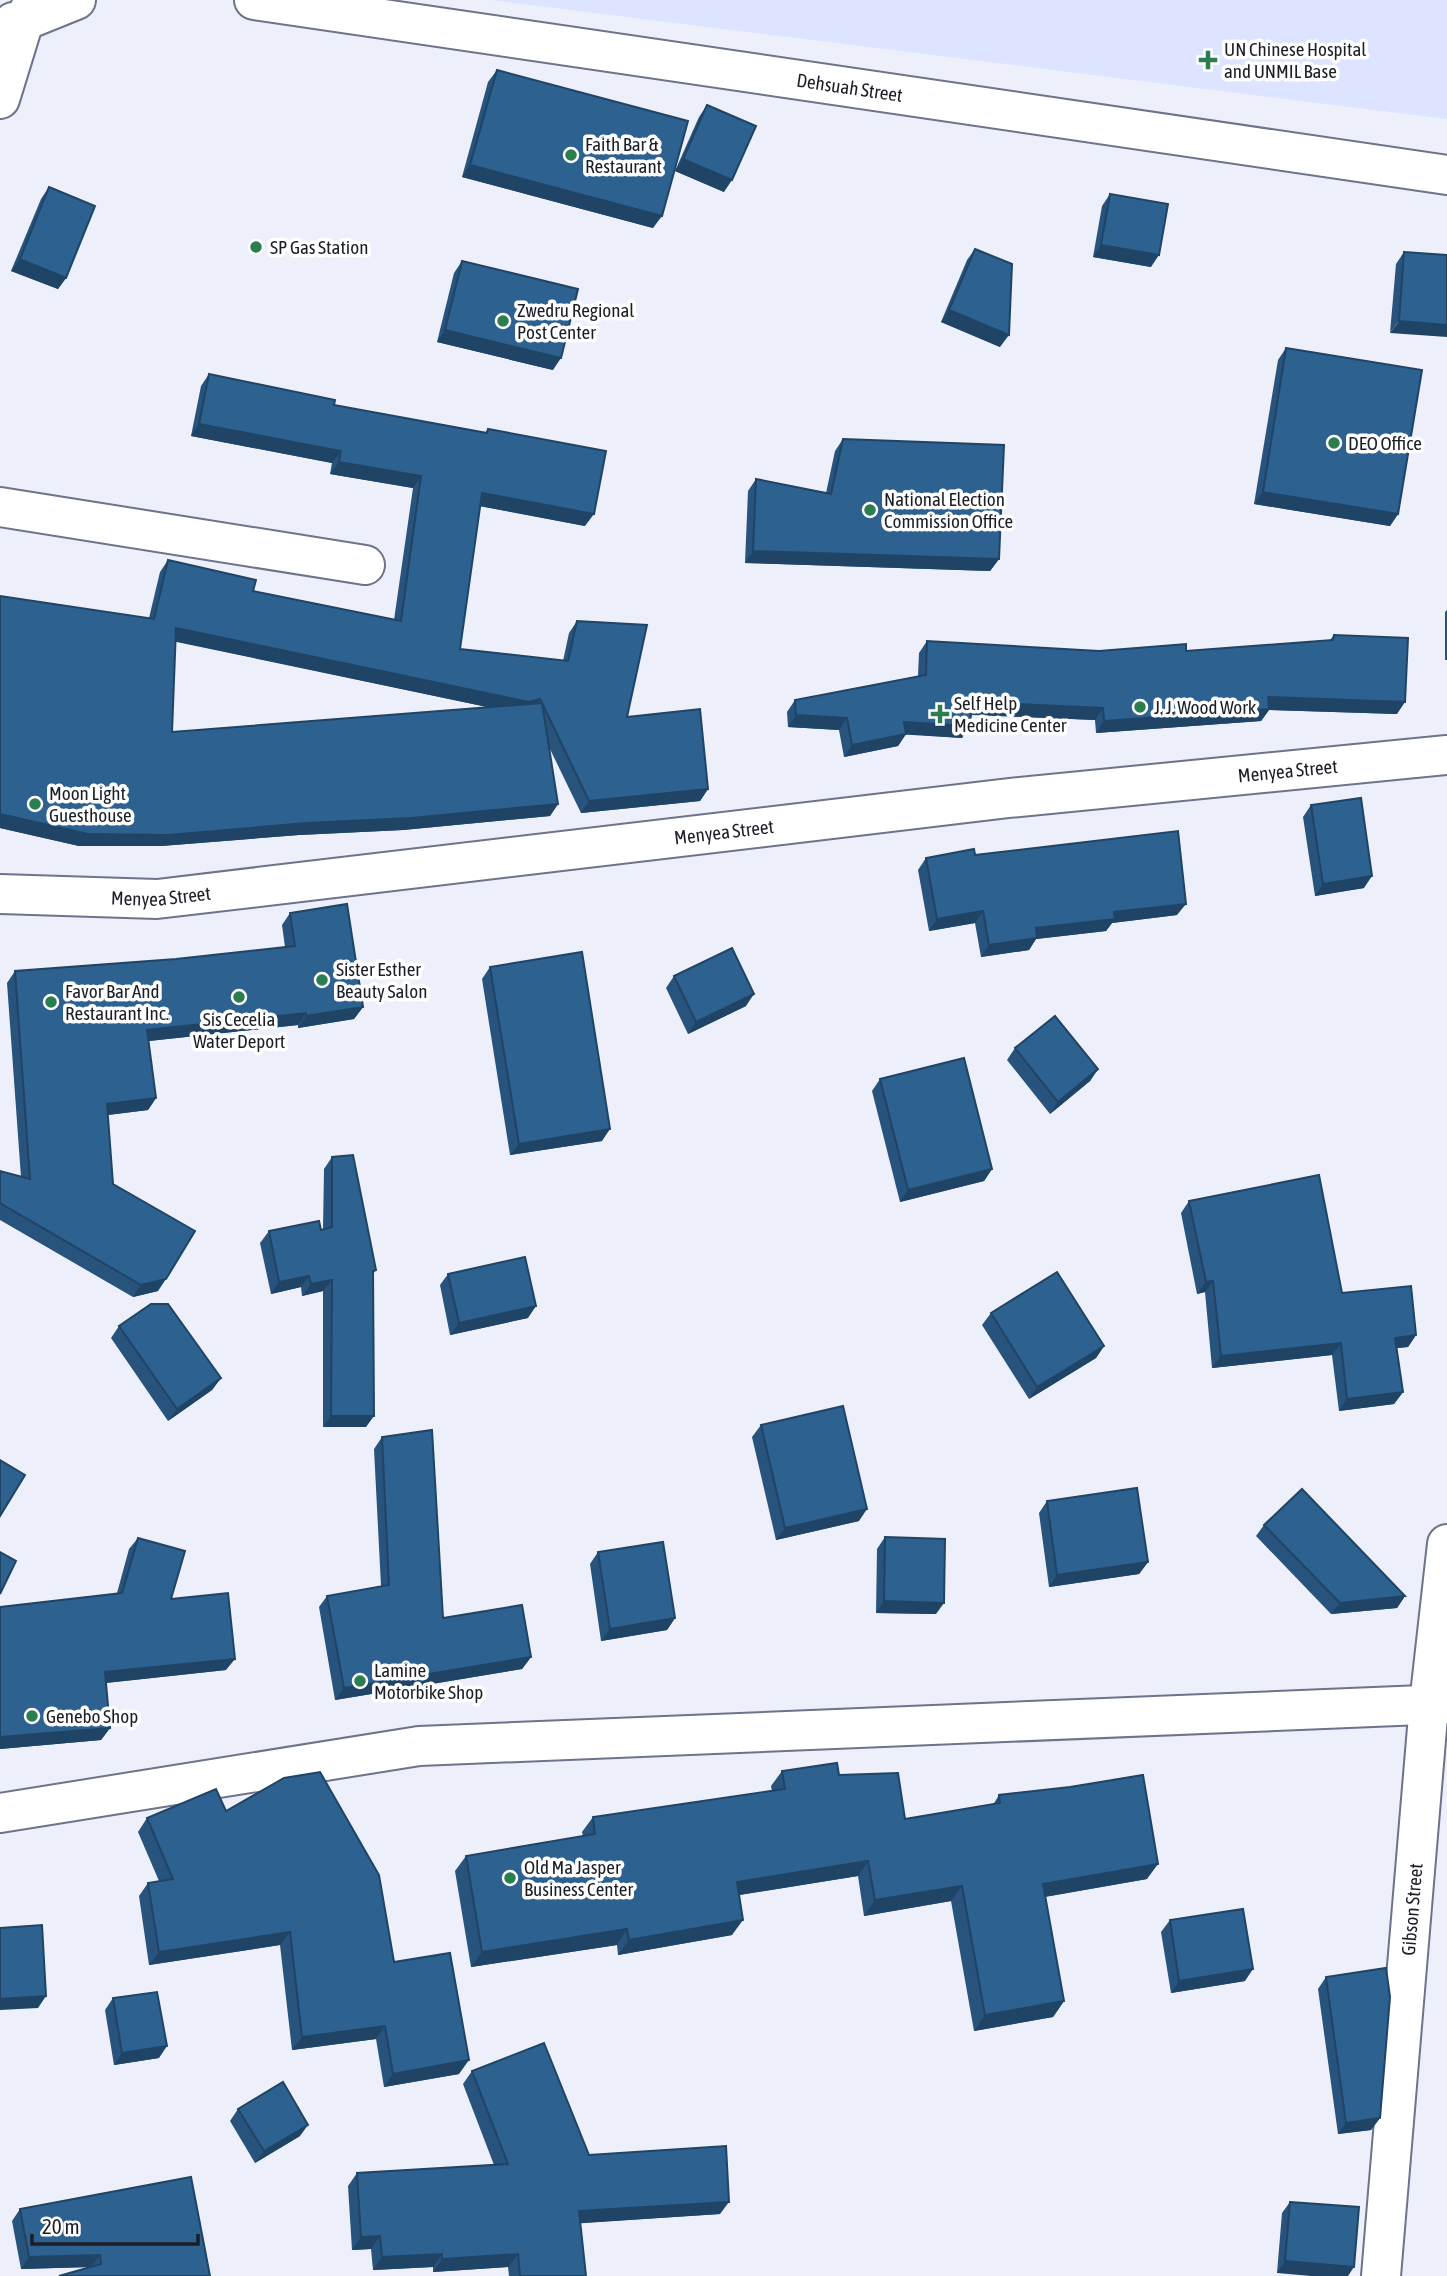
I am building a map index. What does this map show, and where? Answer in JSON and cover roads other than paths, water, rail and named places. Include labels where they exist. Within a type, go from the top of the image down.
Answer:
[{"type":"street","points":[[0,99],[20,15],[76,0]]},
{"type":"street","name":"Dehsuah Street","points":[[254,0],[1447,175]]},
{"type":"street","points":[[0,507],[365,565]]},
{"type":"street","name":"Menyea Street","points":[[0,894],[157,899],[1009,798],[1447,755]]},
{"type":"street","name":"Gibson Street","points":[[1381,2276],[1438,1704],[1447,1544]]},
{"type":"street","points":[[0,1813],[419,1746],[1438,1704]]},
{"type":"place","name":"UN Chinese Hospital and UNMIL Base","points":[[1208,60]]},
{"type":"place","name":"Faith Bar & Restaurant","points":[[571,155]]},
{"type":"place","name":"SP Gas Station","points":[[256,247]]},
{"type":"place","name":"Zwedru Regional Post Center","points":[[503,321]]},
{"type":"place","name":"DEO Office","points":[[1334,443]]},
{"type":"place","name":"National Election Commission Office","points":[[870,510]]},
{"type":"place","name":"J. J. Wood Work","points":[[1140,707]]},
{"type":"place","name":"Self Help Medicine Center","points":[[940,714]]},
{"type":"place","name":"Moon Light Guesthouse","points":[[35,804]]},
{"type":"place","name":"Sister Esther Beauty Salon","points":[[322,980]]},
{"type":"place","name":"Sis Cecelia Water Deport","points":[[239,997]]},
{"type":"place","name":"Favor Bar And Restaurant Inc.","points":[[51,1002]]},
{"type":"place","name":"Lamine Motorbike Shop","points":[[360,1681]]},
{"type":"place","name":"Genebo Shop","points":[[32,1716]]},
{"type":"place","name":"Old Ma Jasper Business Center","points":[[510,1878]]}]
